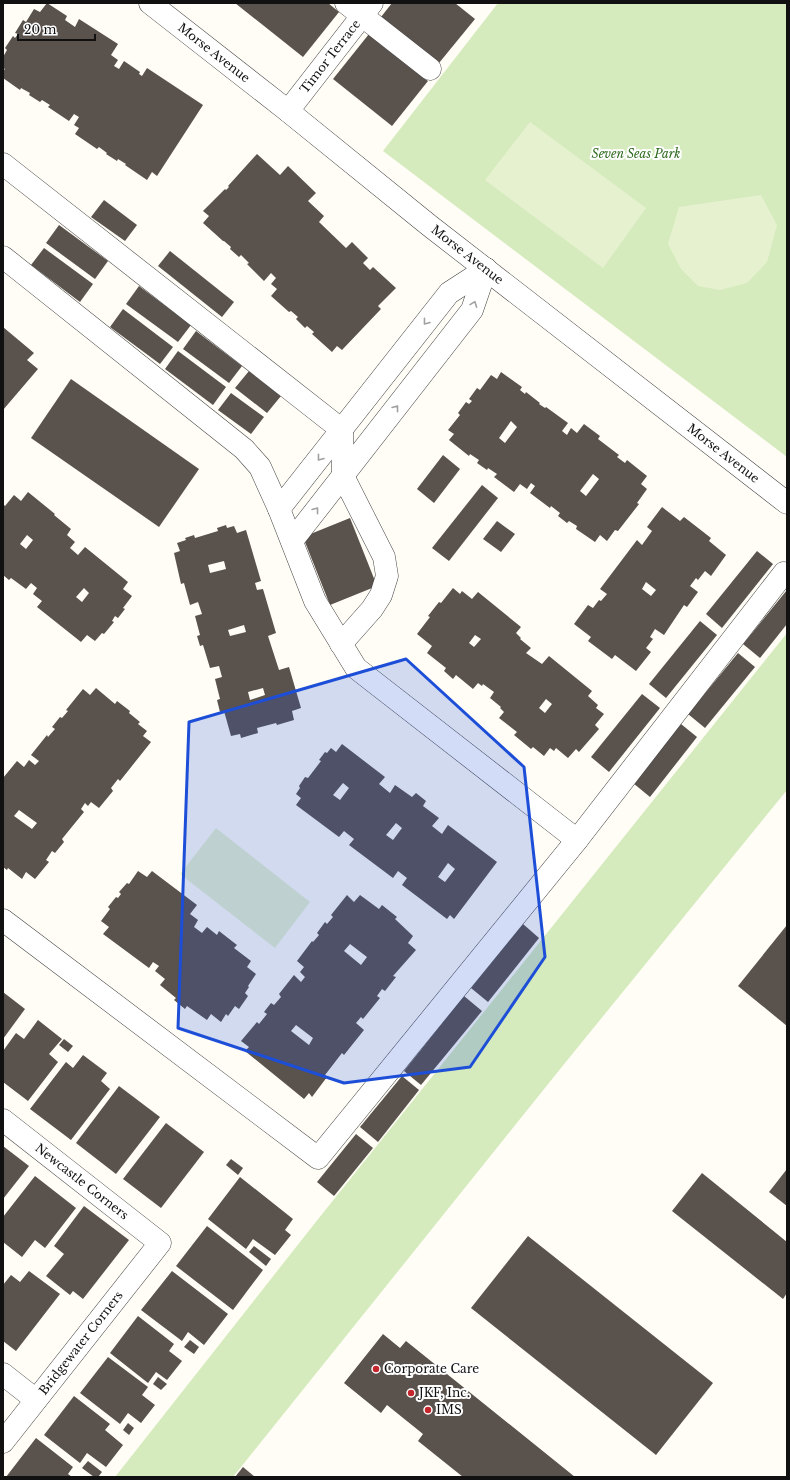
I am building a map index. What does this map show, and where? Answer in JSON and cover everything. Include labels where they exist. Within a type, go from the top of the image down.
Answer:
[{"type":"street","name":"Morse Avenue","points":[[150,3],[288,110],[430,226],[787,503]]},
{"type":"street","name":"Timor Terrace","points":[[288,110],[360,7]]},
{"type":"street","points":[[360,7],[430,69]]},
{"type":"street","points":[[3,164],[342,430]]},
{"type":"street","points":[[3,257],[244,449],[260,467],[280,509],[315,601],[356,668],[577,840]]},
{"type":"street","points":[[280,509],[449,293],[486,269]]},
{"type":"street","points":[[292,541],[472,310],[486,269]]},
{"type":"street","points":[[341,644],[372,609],[381,595],[387,576],[384,557],[343,476],[342,430]]},
{"type":"street","points":[[3,920],[318,1158],[577,840],[784,573]]},
{"type":"street","name":"Newcastle Corners","points":[[3,1120],[160,1243]]},
{"type":"street","name":"Bridgewater Corners","points":[[3,1442],[160,1243]]},
{"type":"street","points":[[3,1374],[36,1400]]},
{"type":"highlighted area","points":[[406,659],[524,767],[545,957],[470,1067],[344,1083],[178,1028],[189,722]]},
{"type":"green space","name":"Seven Seas Park","points":[[498,3],[787,3],[787,457],[383,151]]},
{"type":"green space","points":[[530,122],[646,208],[603,268],[485,180]]},
{"type":"green space","points":[[761,195],[777,225],[767,262],[747,283],[720,290],[698,286],[681,269],[668,244],[679,207]]},
{"type":"green space","points":[[787,633],[787,790],[565,1063],[233,1477],[115,1477],[315,1223]]},
{"type":"green space","points":[[216,828],[310,902],[275,948],[180,874]]},
{"type":"building","points":[[47,3],[67,16],[65,20],[75,27],[79,19],[118,44],[111,55],[118,60],[114,66],[119,69],[124,61],[140,72],[139,74],[142,76],[147,68],[203,105],[157,176],[152,172],[147,180],[125,165],[126,164],[118,159],[117,161],[106,154],[107,153],[99,147],[97,149],[75,134],[79,128],[74,125],[79,117],[74,114],[69,121],[48,107],[50,105],[42,100],[40,102],[29,95],[30,93],[21,88],[20,90],[3,78],[3,71],[5,69],[3,68],[3,57],[7,50],[5,48],[13,36],[15,38],[18,34],[15,33],[23,20],[26,22],[34,9],[40,12]]},
{"type":"building","points":[[235,3],[328,3],[339,12],[303,57]]},
{"type":"building","points":[[392,3],[455,3],[475,19],[439,63],[381,17]]},
{"type":"building","points":[[369,34],[428,81],[392,126],[333,79]]},
{"type":"building","points":[[257,154],[280,175],[288,166],[316,193],[308,201],[324,216],[319,222],[346,248],[352,242],[368,258],[363,263],[370,270],[373,267],[396,288],[378,306],[381,309],[342,350],[337,346],[332,352],[312,334],[314,332],[307,326],[305,328],[296,319],[298,317],[291,311],[289,312],[271,296],[277,289],[271,284],[276,278],[271,273],[264,281],[247,264],[249,263],[241,255],[239,257],[230,249],[231,247],[203,223],[209,216],[203,211],[225,189],[226,190],[229,187],[228,186]]},
{"type":"building","points":[[104,200],[137,225],[125,241],[91,217]]},
{"type":"building","points":[[59,225],[108,261],[95,279],[46,243]]},
{"type":"building","points":[[44,248],[93,284],[80,302],[31,265]]},
{"type":"building","points":[[170,251],[234,302],[222,317],[158,266]]},
{"type":"building","points":[[139,286],[191,325],[178,342],[126,304]]},
{"type":"building","points":[[123,309],[173,347],[160,364],[110,327]]},
{"type":"building","points":[[3,327],[34,353],[27,360],[38,369],[3,410]]},
{"type":"building","points":[[196,331],[242,366],[229,383],[183,349]]},
{"type":"building","points":[[178,351],[226,387],[213,405],[165,369]]},
{"type":"building","points":[[249,371],[281,396],[267,413],[235,388]]},
{"type":"building","points":[[501,372],[522,387],[520,390],[525,394],[526,392],[540,403],[539,404],[545,408],[546,407],[568,423],[562,431],[567,435],[571,428],[577,433],[584,424],[600,436],[598,439],[619,455],[617,457],[625,463],[627,460],[647,476],[641,484],[647,489],[637,503],[639,504],[618,531],[615,530],[607,541],[600,535],[595,542],[576,529],[577,526],[569,521],[567,523],[558,516],[560,513],[551,506],[550,508],[530,493],[535,486],[531,483],[527,489],[520,484],[514,492],[494,477],[497,474],[488,468],[487,470],[477,463],[479,460],[470,454],[469,456],[449,440],[454,434],[448,430],[460,415],[458,413],[466,402],[469,404],[472,401],[469,399],[477,388],[480,390],[491,375],[497,379]],"holes":[[[511,421],[517,427],[505,443],[499,438]],[[593,474],[599,479],[586,496],[580,491]]]},
{"type":"building","points":[[71,379],[199,469],[159,527],[31,438]]},
{"type":"building","points":[[231,393],[264,417],[251,434],[218,410]]},
{"type":"building","points":[[443,455],[460,469],[434,503],[417,489]]},
{"type":"building","points":[[482,485],[498,498],[449,561],[432,548]]},
{"type":"building","points":[[28,492],[71,529],[67,535],[75,542],[70,548],[78,555],[85,547],[128,582],[123,589],[132,596],[123,608],[125,609],[118,618],[115,616],[112,621],[114,622],[104,634],[102,633],[95,641],[87,635],[81,642],[37,607],[42,601],[33,594],[37,588],[31,583],[26,589],[11,578],[9,580],[3,575],[3,504],[5,506],[14,495],[21,501]],"holes":[[[27,535],[33,540],[26,549],[20,544]],[[84,588],[89,593],[82,602],[76,597]]]},
{"type":"building","points":[[662,507],[680,521],[684,517],[711,538],[709,541],[726,555],[711,576],[705,571],[698,580],[696,578],[690,586],[698,592],[687,607],[684,605],[664,635],[655,629],[650,637],[653,639],[646,648],[651,652],[636,671],[615,655],[612,659],[588,641],[591,637],[574,624],[588,605],[593,608],[599,600],[601,601],[607,594],[600,589],[637,540],[642,545],[652,531],[647,527]],"holes":[[[646,582],[656,590],[651,596],[642,589]]]},
{"type":"building","points":[[350,518],[377,586],[330,605],[303,537]]},
{"type":"building","points":[[497,521],[515,534],[501,552],[483,539]]},
{"type":"building","points":[[226,525],[227,528],[234,526],[237,533],[246,530],[261,581],[255,583],[257,590],[263,589],[276,633],[268,636],[279,670],[289,667],[301,708],[292,711],[294,720],[277,725],[276,723],[257,728],[258,733],[241,738],[240,734],[231,736],[224,711],[220,712],[217,700],[220,699],[215,679],[222,677],[219,666],[210,668],[203,645],[200,646],[197,636],[200,635],[195,616],[202,614],[198,602],[190,605],[184,583],[181,584],[174,553],[180,551],[177,543],[186,540],[185,538],[194,535],[195,538],[218,531],[217,528]],"holes":[[[224,561],[226,569],[210,573],[208,565]],[[244,625],[246,632],[230,636],[228,630]],[[263,688],[265,695],[250,700],[248,692]]]},
{"type":"building","points":[[757,551],[773,564],[722,628],[706,614]]},
{"type":"building","points":[[453,588],[460,594],[462,591],[472,599],[478,592],[521,627],[516,633],[521,638],[520,639],[531,648],[526,653],[542,664],[549,656],[592,691],[588,696],[598,705],[596,708],[604,714],[595,725],[599,729],[579,752],[576,749],[568,758],[556,748],[554,751],[550,748],[544,756],[533,747],[531,749],[514,735],[517,732],[499,718],[504,712],[500,708],[501,707],[490,698],[494,692],[483,684],[482,686],[478,683],[473,689],[456,675],[453,679],[444,671],[446,668],[427,653],[432,646],[417,634],[430,617],[428,616],[439,602],[441,603]],"holes":[[[475,635],[481,639],[474,647],[469,643]],[[546,699],[552,704],[545,713],[539,708]]]},
{"type":"building","points":[[787,590],[787,624],[760,658],[743,644]]},
{"type":"building","points":[[700,621],[717,635],[666,698],[649,684]]},
{"type":"building","points":[[738,653],[755,667],[705,728],[688,714]]},
{"type":"building","points":[[96,688],[115,704],[117,701],[130,711],[129,713],[140,722],[138,724],[147,731],[143,736],[151,742],[120,781],[118,779],[111,788],[113,791],[99,808],[91,802],[88,806],[85,803],[81,809],[84,812],[62,839],[64,842],[55,853],[52,851],[46,860],[49,862],[35,879],[26,872],[22,879],[8,868],[7,870],[3,867],[3,778],[17,761],[24,767],[29,760],[35,765],[39,761],[31,755],[47,735],[48,737],[55,729],[52,727],[60,717],[62,718],[68,711],[66,710],[83,689],[90,695]],"holes":[[[19,810],[37,823],[32,829],[14,816]]]},
{"type":"building","points":[[642,694],[660,708],[609,772],[591,757]]},
{"type":"building","points":[[681,724],[697,737],[650,797],[633,783]]},
{"type":"building","points":[[342,744],[385,777],[379,784],[390,793],[395,785],[412,797],[416,793],[426,801],[423,806],[439,818],[432,826],[442,834],[448,825],[497,862],[454,919],[450,915],[447,919],[402,885],[407,878],[398,871],[393,878],[349,845],[354,839],[344,831],[339,837],[296,805],[301,798],[296,794],[305,777],[308,778],[321,761],[319,760],[325,752],[327,753],[331,748],[336,752]],"holes":[[[343,783],[349,788],[340,800],[333,795]],[[396,823],[402,828],[393,840],[386,835]],[[448,863],[455,869],[445,882],[438,877]]]},
{"type":"building","points":[[138,871],[147,877],[152,871],[197,905],[190,914],[198,920],[194,927],[202,933],[207,927],[217,935],[219,931],[237,945],[234,948],[251,961],[247,967],[256,974],[245,993],[248,996],[239,1009],[235,1006],[228,1016],[226,1014],[221,1022],[211,1014],[207,1020],[187,1006],[185,1009],[174,1000],[176,998],[160,985],[165,979],[155,971],[159,966],[153,962],[149,968],[103,934],[109,927],[101,921],[110,909],[108,907],[116,897],[118,898],[121,894],[119,892],[127,883],[129,884]]},
{"type":"building","points":[[347,895],[354,902],[360,895],[379,909],[382,905],[397,917],[395,919],[413,936],[408,943],[416,950],[393,976],[396,977],[385,991],[382,989],[377,996],[380,998],[363,1019],[361,1017],[356,1023],[364,1030],[344,1055],[342,1053],[325,1075],[327,1077],[312,1097],[309,1093],[304,1099],[245,1051],[249,1047],[241,1041],[257,1022],[259,1024],[267,1014],[264,1012],[271,1003],[274,1005],[281,997],[279,994],[294,975],[301,982],[305,977],[300,972],[304,967],[297,961],[312,941],[313,942],[319,935],[317,933],[325,922],[327,924],[333,917],[331,915]],"holes":[[[350,944],[367,957],[361,965],[344,951]],[[296,1025],[313,1038],[309,1045],[291,1031]]]},
{"type":"building","points":[[523,924],[539,938],[488,1002],[471,988]]},
{"type":"building","points":[[787,925],[787,1026],[738,986]]},
{"type":"building","points":[[3,992],[25,1009],[3,1039]]},
{"type":"building","points":[[464,996],[482,1011],[421,1085],[404,1071]]},
{"type":"building","points":[[38,1020],[62,1039],[49,1054],[58,1062],[28,1101],[3,1082],[3,1051],[16,1033],[24,1039]]},
{"type":"building","points":[[64,1039],[73,1046],[68,1052],[59,1045]]},
{"type":"building","points":[[83,1055],[107,1073],[101,1081],[110,1089],[71,1140],[30,1109],[66,1062],[73,1068]]},
{"type":"building","points":[[402,1076],[419,1090],[378,1142],[360,1127]]},
{"type":"building","points":[[119,1086],[160,1117],[116,1174],[76,1143]]},
{"type":"building","points":[[166,1123],[204,1152],[161,1208],[123,1179]]},
{"type":"building","points":[[356,1134],[373,1148],[334,1196],[317,1182]]},
{"type":"building","points":[[3,1146],[29,1166],[3,1199]]},
{"type":"building","points":[[231,1159],[243,1168],[238,1175],[226,1165]]},
{"type":"building","points":[[787,1169],[787,1206],[769,1192]]},
{"type":"building","points":[[702,1173],[787,1242],[787,1293],[783,1299],[672,1211]]},
{"type":"building","points":[[35,1176],[76,1208],[45,1248],[35,1240],[22,1257],[3,1242],[3,1217]]},
{"type":"building","points":[[240,1177],[293,1219],[285,1230],[291,1235],[275,1255],[253,1239],[246,1249],[208,1219]]},
{"type":"building","points":[[84,1206],[129,1240],[83,1299],[73,1291],[70,1295],[46,1276],[64,1254],[54,1246]]},
{"type":"building","points":[[207,1226],[263,1270],[233,1310],[176,1266]]},
{"type":"building","points":[[528,1236],[713,1383],[656,1455],[471,1308]]},
{"type":"building","points":[[254,1246],[271,1259],[266,1266],[249,1252]]},
{"type":"building","points":[[29,1271],[60,1294],[16,1351],[3,1341],[3,1285],[11,1275],[20,1282]]},
{"type":"building","points":[[172,1271],[228,1314],[204,1345],[188,1332],[182,1341],[141,1310]]},
{"type":"building","points":[[138,1316],[174,1344],[169,1351],[182,1361],[167,1380],[156,1372],[148,1383],[110,1353]]},
{"type":"building","points":[[383,1334],[400,1348],[406,1341],[575,1477],[463,1477],[418,1441],[423,1434],[387,1405],[381,1413],[344,1383]]},
{"type":"building","points":[[190,1340],[199,1347],[194,1354],[184,1347]]},
{"type":"building","points":[[108,1357],[148,1387],[142,1395],[155,1405],[141,1423],[128,1413],[120,1424],[80,1393]]},
{"type":"building","points":[[158,1377],[167,1384],[161,1390],[153,1384]]},
{"type":"building","points":[[74,1396],[110,1424],[105,1430],[123,1445],[106,1467],[87,1453],[80,1463],[44,1435]]},
{"type":"building","points":[[128,1423],[134,1428],[129,1435],[123,1430]]},
{"type":"building","points":[[36,1438],[73,1467],[68,1474],[72,1477],[6,1477]]},
{"type":"building","points":[[88,1461],[102,1472],[98,1477],[94,1477],[82,1468]]},
{"type":"building","points":[[243,1467],[255,1477],[235,1477]]},
{"type":"place","name":"Corporate Care","points":[[376,1369]]},
{"type":"place","name":"JKF, Inc.","points":[[411,1393]]},
{"type":"place","name":"IMS","points":[[428,1410]]}]
